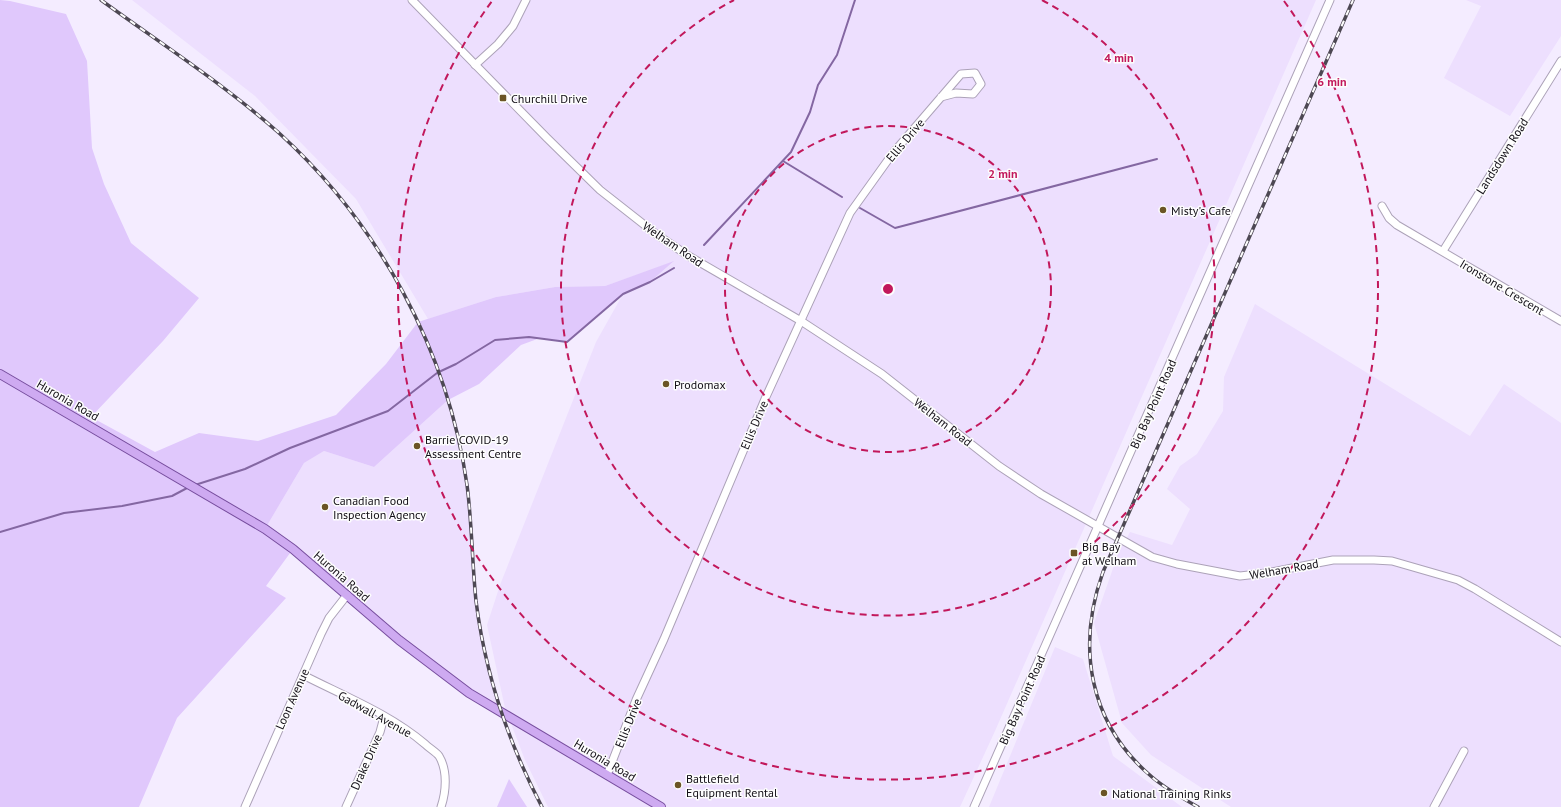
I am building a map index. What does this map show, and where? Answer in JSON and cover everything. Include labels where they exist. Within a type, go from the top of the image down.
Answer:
[{"type":"main road","name":"Huronia Road","points":[[0,374],[265,529],[293,549],[399,640],[469,693],[661,807]]},
{"type":"street","name":"Welham Road","points":[[412,0],[533,125],[600,190],[656,234],[687,255],[801,321],[882,374],[999,466],[1042,494],[1152,557],[1177,564],[1240,576],[1266,573],[1333,560],[1392,561],[1458,580],[1561,642]]},
{"type":"street","points":[[475,65],[498,44],[513,26],[526,0]]},
{"type":"street","name":"Big Bay Point Road","points":[[974,807],[1330,0]]},
{"type":"street","name":"Landsdown Road","points":[[1443,251],[1560,64]]},
{"type":"street","name":"Ellis Drive","points":[[607,775],[636,700],[664,640],[765,399],[850,213],[893,153],[961,74],[975,73],[981,84],[973,94],[956,93],[941,98]]},
{"type":"street","name":"Ironstone Crescent","points":[[1382,206],[1389,218],[1397,225],[1561,322]]},
{"type":"street","name":"Loon Avenue","points":[[245,807],[329,618],[347,595]]},
{"type":"street","name":"Gadwall Avenue","points":[[303,675],[384,716],[410,732],[439,756],[445,774],[445,794],[441,807]]},
{"type":"street","name":"Drake Drive","points":[[346,807],[380,732],[384,716]]},
{"type":"street","points":[[1434,807],[1464,751]]},
{"type":"shaded area","points":[[0,0],[66,14],[87,61],[92,148],[104,184],[131,243],[199,298],[163,341],[91,417],[155,452],[199,433],[258,441],[336,415],[386,364],[418,322],[496,297],[555,287],[605,286],[674,261],[650,282],[623,294],[567,342],[540,338],[521,345],[479,384],[448,400],[374,467],[324,451],[304,463],[265,529],[293,549],[266,586],[286,598],[177,718],[139,807],[0,807]]},
{"type":"shaded area","points":[[132,0],[1316,0],[995,731],[960,807],[548,807],[525,760],[505,708],[487,625],[500,585],[596,342],[623,294],[650,282],[673,262],[605,286],[555,287],[496,297],[428,319],[356,199],[255,96]]},
{"type":"shaded area","points":[[1466,0],[1561,0],[1561,36],[1510,116],[1444,78],[1481,6]]},
{"type":"shaded area","points":[[1255,304],[1470,436],[1504,384],[1561,423],[1561,807],[1231,807],[1151,755],[1122,723],[1094,623],[1118,554],[1130,532],[1172,545],[1190,509],[1167,489],[1180,466],[1197,454],[1223,411],[1224,377]]},
{"type":"shaded area","points":[[448,400],[467,485],[476,598],[483,645],[501,712],[469,693],[265,529],[304,463],[324,451],[374,467]]},
{"type":"shaded area","points":[[1055,647],[1083,659],[1113,756],[1182,807],[989,807]]},
{"type":"shaded area","points":[[509,779],[527,807],[497,807]]},
{"type":"waterway","points":[[704,245],[791,152],[810,112],[818,85],[837,55],[855,0]]},
{"type":"waterway","points":[[860,208],[895,228],[1157,159]]},
{"type":"waterway","points":[[783,161],[842,197]]},
{"type":"waterway","points":[[441,371],[456,364],[495,340],[529,337],[567,342],[623,294],[650,282],[674,268]]},
{"type":"waterway","points":[[195,485],[245,469],[290,448],[388,411],[437,373]]},
{"type":"waterway","points":[[0,532],[64,513],[122,506],[172,496],[189,487]]},
{"type":"railway","points":[[101,0],[214,81],[279,133],[315,169],[348,208],[377,249],[403,293],[426,339],[444,386],[458,435],[469,499],[476,601],[485,654],[492,681],[509,732],[519,758],[542,807]]},
{"type":"railway","points":[[1198,807],[1157,781],[1131,756],[1114,733],[1102,709],[1094,683],[1090,656],[1090,628],[1095,600],[1103,572],[1353,0]]},
{"type":"place","name":"Churchill Drive","points":[[503,98]]},
{"type":"place","name":"Misty's Cafe","points":[[1163,210]]},
{"type":"place","name":"Prodomax","points":[[666,384]]},
{"type":"place","name":"Barrie COVID-19 Assessment Centre","points":[[417,446]]},
{"type":"place","name":"Canadian Food Inspection Agency","points":[[325,507]]},
{"type":"place","name":"Big Bay at Welham","points":[[1074,553]]},
{"type":"place","name":"Battlefield Equipment Rental","points":[[678,785]]},
{"type":"place","name":"National Training Rinks","points":[[1104,793]]}]
